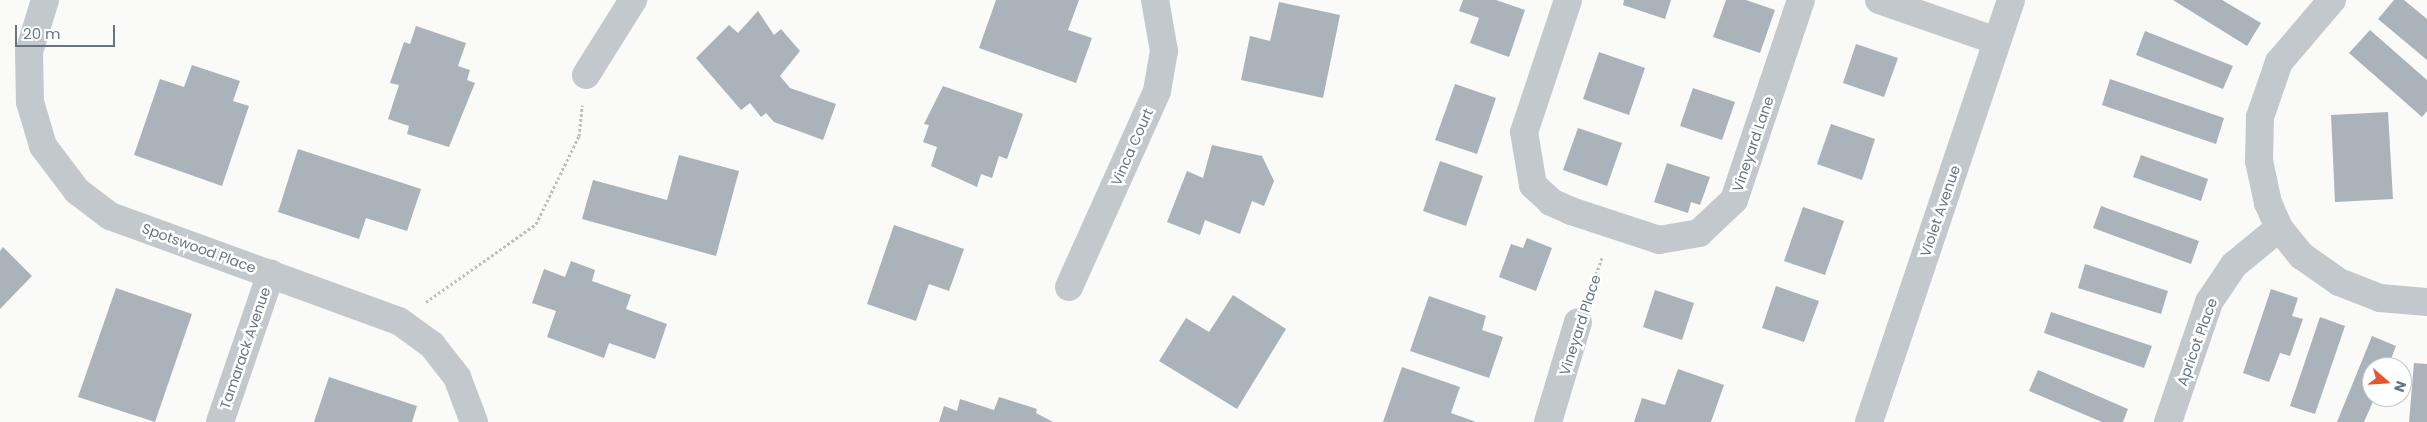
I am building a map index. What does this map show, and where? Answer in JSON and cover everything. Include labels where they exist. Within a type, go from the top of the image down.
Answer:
[{"type":"street","name":"Spotswood Place","points":[[45,0],[29,52],[30,102],[43,146],[76,191],[110,216],[399,321],[432,345],[457,377],[474,422]]},
{"type":"street","points":[[586,75],[633,0]]},
{"type":"street","name":"Vinca Court","points":[[1069,287],[1156,91],[1164,51],[1155,0]]},
{"type":"street","name":"Vineyard Lane","points":[[1568,0],[1524,132],[1533,185],[1551,202],[1613,228],[1659,240],[1698,233],[1719,218],[1742,183],[1801,0]]},
{"type":"street","points":[[1879,0],[1997,41]]},
{"type":"street","name":"Violet Avenue","points":[[1869,422],[2011,0]]},
{"type":"street","points":[[2332,0],[2280,62],[2260,117],[2259,161],[2279,228],[2302,256],[2339,282],[2380,298],[2427,302]]},
{"type":"street","name":"Apricot Place","points":[[2168,422],[2209,302],[2234,265],[2279,228]]},
{"type":"street","name":"Tamarack Avenue","points":[[220,422],[271,273]]},
{"type":"street","name":"Vineyard Place","points":[[1548,422],[1578,322]]},
{"type":"path","points":[[399,321],[536,224],[578,136],[586,75]]},
{"type":"path","name":"Vineyard Place","points":[[1578,322],[1613,228]]},
{"type":"building","points":[[996,0],[1079,0],[1068,30],[1092,38],[1076,83],[979,48]]},
{"type":"building","points":[[1463,0],[1496,0],[1525,10],[1509,57],[1470,43],[1479,18],[1459,11]]},
{"type":"building","points":[[1624,0],[1671,0],[1665,19],[1623,5]]},
{"type":"building","points":[[1726,0],[1746,0],[1775,10],[1760,53],[1713,37]]},
{"type":"building","points":[[2173,0],[2222,0],[2261,23],[2247,46]]},
{"type":"building","points":[[2394,0],[2404,0],[2427,19],[2427,60],[2378,19]]},
{"type":"building","points":[[1279,2],[1340,15],[1323,98],[1241,80],[1250,36],[1270,41]]},
{"type":"building","points":[[758,11],[774,35],[781,29],[800,51],[780,76],[790,88],[836,104],[823,140],[774,122],[766,113],[761,117],[750,103],[741,110],[696,58],[729,25],[738,33]]},
{"type":"building","points":[[416,26],[466,43],[458,66],[470,70],[467,80],[475,83],[449,147],[407,134],[409,126],[388,119],[399,85],[390,83],[404,42],[410,44]]},
{"type":"building","points":[[2370,30],[2427,80],[2427,111],[2422,117],[2349,53]]},
{"type":"building","points":[[2145,31],[2233,66],[2223,89],[2136,55]]},
{"type":"building","points":[[1856,44],[1898,58],[1884,97],[1843,83]]},
{"type":"building","points":[[1599,52],[1645,68],[1629,115],[1583,99]]},
{"type":"building","points":[[192,65],[240,81],[233,101],[249,106],[222,186],[134,155],[160,79],[184,87]]},
{"type":"building","points":[[2110,79],[2224,118],[2216,144],[2102,105]]},
{"type":"building","points":[[1455,84],[1496,98],[1477,154],[1435,140]]},
{"type":"building","points":[[943,86],[1023,114],[1007,159],[999,156],[992,178],[981,174],[977,187],[931,166],[937,147],[923,142],[929,125],[924,124]]},
{"type":"building","points":[[1693,88],[1735,102],[1722,140],[1680,126]]},
{"type":"building","points":[[2388,112],[2393,199],[2335,202],[2331,115]]},
{"type":"building","points":[[1831,124],[1875,139],[1862,180],[1817,164]]},
{"type":"building","points":[[1578,128],[1622,143],[1607,186],[1563,170]]},
{"type":"building","points":[[1212,145],[1262,156],[1274,181],[1264,206],[1252,201],[1240,234],[1205,220],[1200,235],[1167,222],[1187,171],[1203,178]]},
{"type":"building","points":[[298,149],[421,189],[407,231],[366,218],[359,239],[278,212]]},
{"type":"building","points":[[679,155],[739,171],[716,256],[582,219],[593,180],[667,200]]},
{"type":"building","points":[[2141,155],[2208,179],[2201,201],[2133,177]]},
{"type":"building","points":[[1440,161],[1483,176],[1466,226],[1423,211]]},
{"type":"building","points":[[1667,163],[1710,177],[1700,205],[1691,202],[1688,213],[1654,202]]},
{"type":"building","points":[[2101,206],[2199,241],[2191,264],[2093,228]]},
{"type":"building","points":[[1803,207],[1844,221],[1825,275],[1784,261]]},
{"type":"building","points":[[894,225],[964,249],[949,291],[929,284],[916,321],[867,304]]},
{"type":"building","points":[[1527,238],[1552,248],[1536,291],[1499,277],[1511,244],[1523,248]]},
{"type":"building","points":[[3,247],[32,276],[0,309],[0,251]]},
{"type":"building","points":[[571,261],[595,270],[592,281],[631,295],[626,309],[667,324],[655,359],[609,343],[604,358],[547,337],[556,311],[532,303],[544,269],[565,277]]},
{"type":"building","points":[[2085,264],[2168,291],[2161,314],[2078,288]]},
{"type":"building","points":[[1776,286],[1819,301],[1804,342],[1762,328]]},
{"type":"building","points":[[116,288],[192,314],[155,422],[78,397]]},
{"type":"building","points":[[2271,289],[2298,298],[2292,316],[2303,319],[2290,356],[2280,353],[2269,382],[2243,373]]},
{"type":"building","points":[[1655,290],[1694,303],[1682,340],[1643,327]]},
{"type":"building","points":[[1233,295],[1286,329],[1237,409],[1159,361],[1186,318],[1209,332]]},
{"type":"building","points":[[1429,296],[1486,316],[1482,330],[1503,337],[1489,378],[1410,351]]},
{"type":"building","points":[[2051,312],[2152,346],[2144,368],[2044,333]]},
{"type":"building","points":[[2320,317],[2345,326],[2315,414],[2290,406]]},
{"type":"building","points":[[2372,336],[2396,346],[2392,357],[2363,357]]},
{"type":"building","points":[[2362,361],[2362,407],[2371,407],[2364,422],[2337,422]]},
{"type":"building","points":[[2414,363],[2427,364],[2427,422],[2409,422],[2410,407],[2412,407]]},
{"type":"building","points":[[1402,367],[1460,387],[1451,413],[1476,422],[1383,422]]},
{"type":"building","points":[[1678,369],[1724,385],[1711,422],[1634,422],[1642,398],[1665,405]]},
{"type":"building","points":[[2038,370],[2128,409],[2123,422],[2102,422],[2029,391]]},
{"type":"building","points":[[329,377],[417,406],[412,422],[314,422]]},
{"type":"building","points":[[999,397],[1037,409],[1036,413],[1053,422],[939,422],[944,406],[957,411],[960,399],[994,410]]}]
